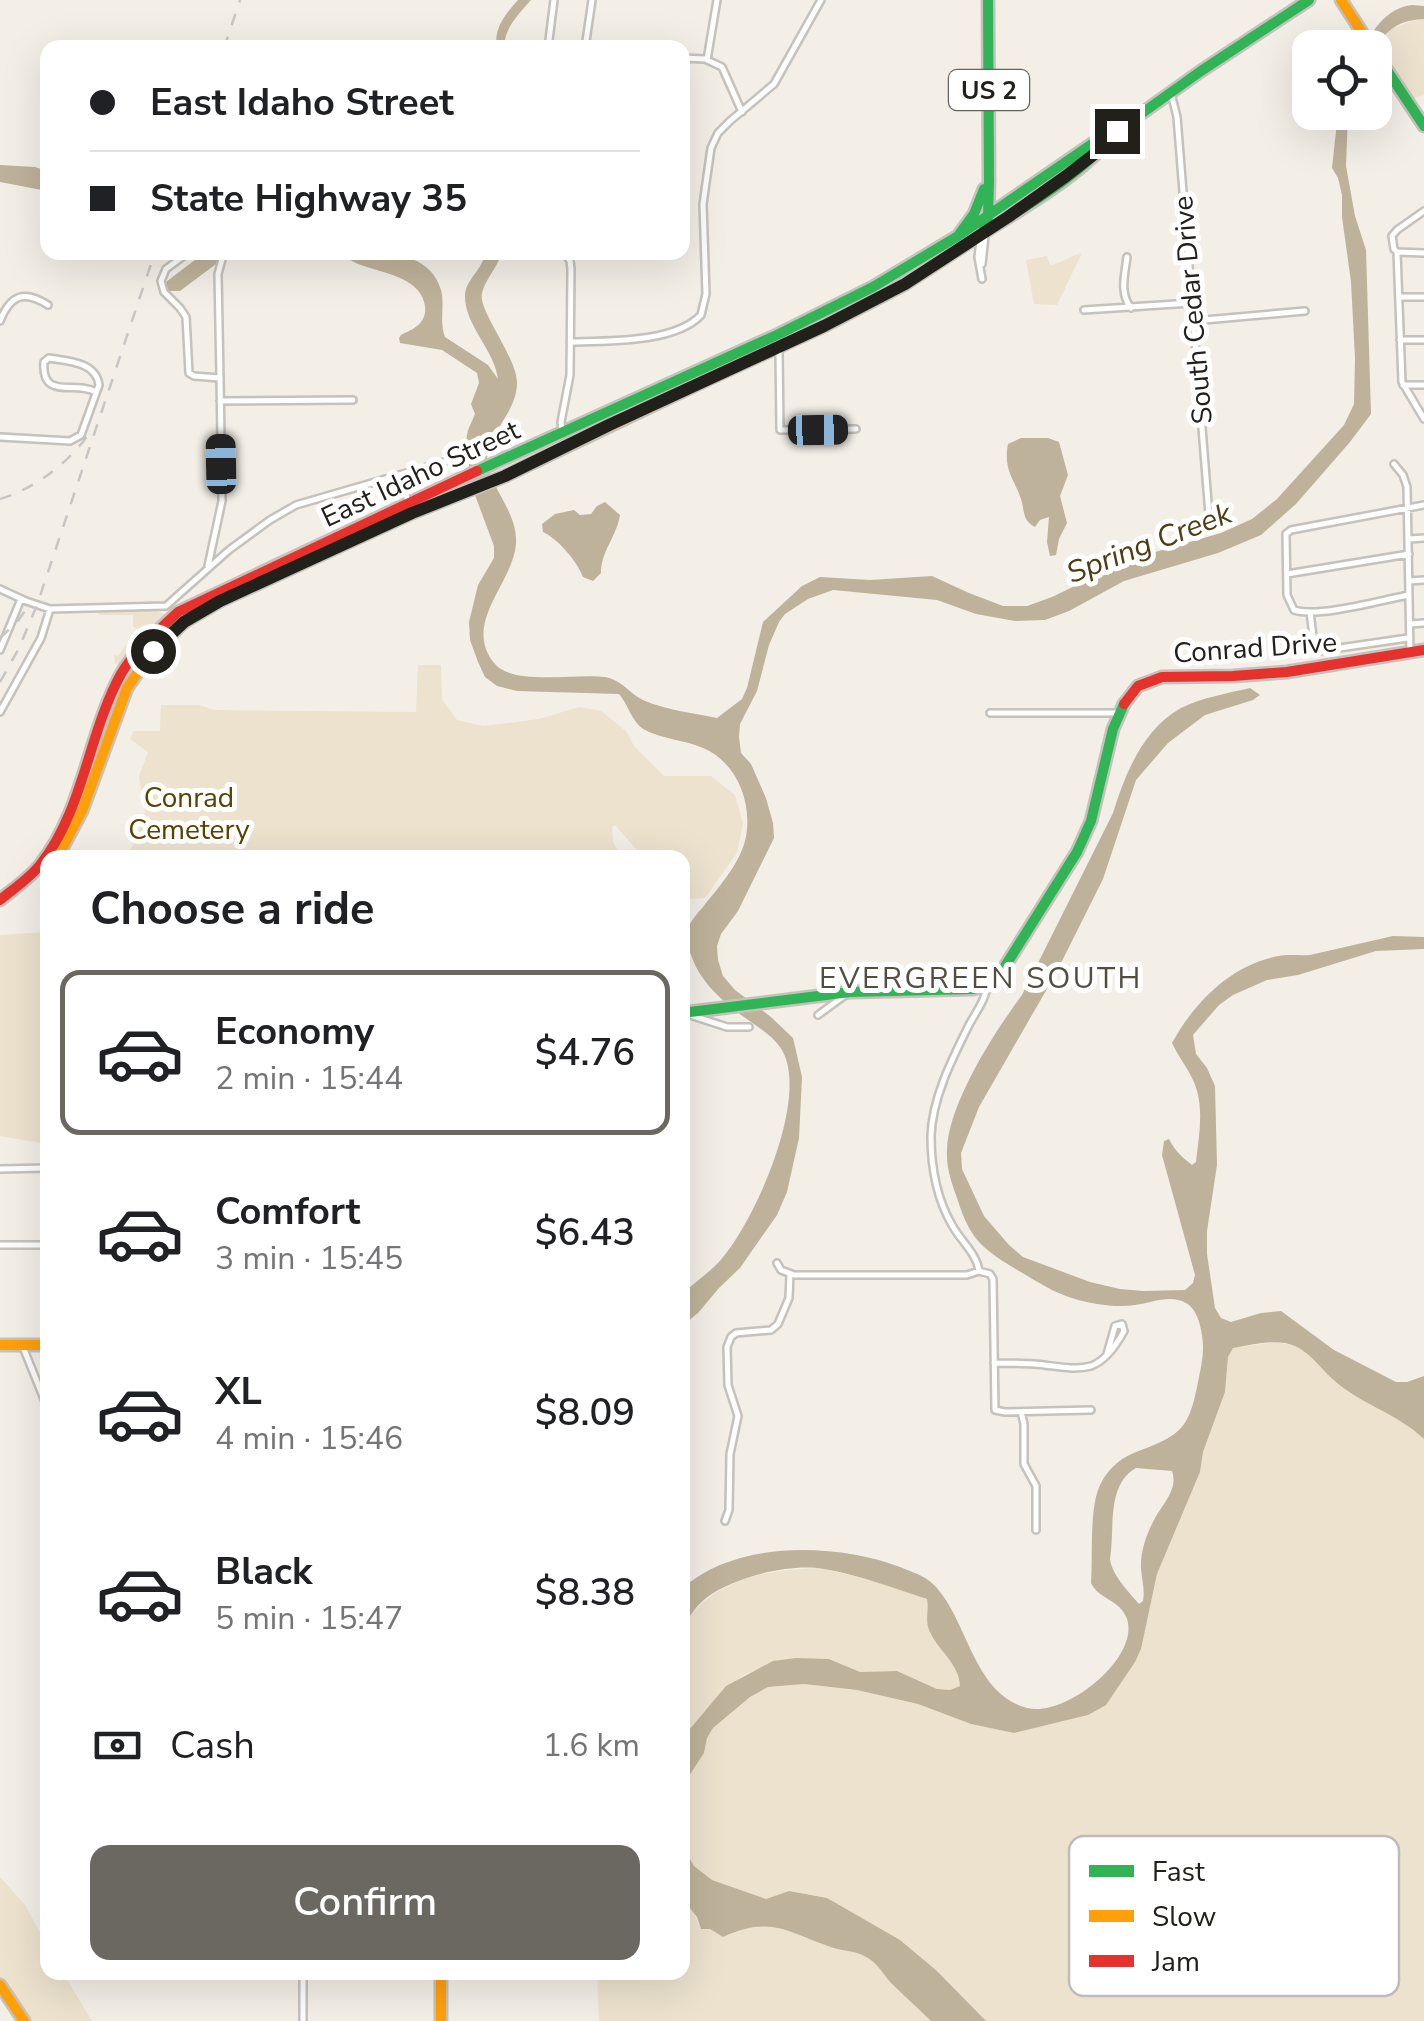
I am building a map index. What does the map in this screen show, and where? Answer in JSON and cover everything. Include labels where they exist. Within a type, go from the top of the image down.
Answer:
[{"type":"main road","name":"US 2","points":[[983,233],[990,180],[988,0]]},
{"type":"main road","points":[[1117,131],[1309,0]]},
{"type":"main road","points":[[1341,0],[1360,30]]},
{"type":"main road","points":[[1392,78],[1424,126]]},
{"type":"main road","name":"East Idaho Street","points":[[62,850],[82,811],[121,700],[153,651],[176,628],[562,432],[843,316],[905,284],[988,217],[1104,135],[1117,131]]},
{"type":"main road","name":"East Idaho Street","points":[[466,481],[505,476],[983,233],[1066,176],[1110,142],[1117,131]]},
{"type":"main road","name":"US 2","points":[[959,242],[990,180]]},
{"type":"main road","points":[[959,242],[976,246],[978,251]]},
{"type":"main road","points":[[843,316],[860,299],[903,275]]},
{"type":"main road","name":"East Idaho Street","points":[[50,850],[68,817],[95,736],[122,673],[143,644],[178,612],[379,516],[410,507]]},
{"type":"main road","points":[[316,558],[368,527],[379,516]]},
{"type":"main road","name":"Conrad Drive","points":[[1118,712],[1131,692],[1160,677],[1264,675],[1424,650]]},
{"type":"main road","points":[[690,1012],[856,992],[970,990],[987,986],[1013,954],[1079,849],[1096,802],[1118,712]]},
{"type":"main road","name":"East Idaho Street","points":[[0,900],[40,865]]},
{"type":"main road","points":[[0,911],[40,877]]},
{"type":"main road","points":[[0,1345],[40,1345]]},
{"type":"main road","points":[[442,1980],[442,2021]]},
{"type":"main road","points":[[0,1985],[20,2018]]},
{"type":"street","points":[[549,40],[554,0]]},
{"type":"street","points":[[585,40],[592,0]]},
{"type":"street","points":[[707,60],[717,0]]},
{"type":"street","points":[[571,342],[636,340],[684,327],[701,315],[706,294],[703,204],[709,154],[722,129],[774,84],[821,0]]},
{"type":"street","points":[[690,59],[707,60],[724,70],[742,112]]},
{"type":"street","name":"South Cedar Drive","points":[[1170,93],[1177,117],[1210,527]]},
{"type":"street","points":[[1424,212],[1392,236],[1397,252],[1403,385],[1424,419]]},
{"type":"street","points":[[983,233],[985,236],[982,279],[978,251],[983,233]]},
{"type":"street","points":[[1397,252],[1424,252]]},
{"type":"street","points":[[1127,257],[1124,298],[1131,308]]},
{"type":"street","points":[[179,260],[163,273],[161,286],[186,316],[189,372],[220,378]]},
{"type":"street","points":[[204,572],[222,502],[218,271],[221,260]]},
{"type":"street","points":[[564,447],[561,422],[570,375],[571,342],[569,260]]},
{"type":"street","points":[[1399,297],[1424,297]]},
{"type":"street","points":[[0,321],[9,301],[15,298],[33,298],[48,305]]},
{"type":"street","points":[[1084,310],[1191,303]]},
{"type":"street","points":[[1193,320],[1305,312]]},
{"type":"street","points":[[779,340],[780,430],[856,429]]},
{"type":"street","points":[[1400,340],[1424,340]]},
{"type":"street","points":[[0,438],[70,441],[81,436],[96,392],[98,378],[86,366],[49,358],[44,362],[44,376],[54,386],[96,392]]},
{"type":"street","points":[[1403,385],[1424,385]]},
{"type":"street","points":[[220,401],[353,400]]},
{"type":"street","points":[[166,606],[270,520],[296,505],[451,460]]},
{"type":"street","points":[[1394,464],[1407,486],[1410,652]]},
{"type":"street","points":[[402,476],[410,507]]},
{"type":"street","points":[[1409,595],[1298,611],[1290,606],[1287,595],[1288,532],[1424,506]]},
{"type":"street","points":[[1409,539],[1424,538]]},
{"type":"street","points":[[1287,574],[1409,554]]},
{"type":"street","points":[[1409,581],[1424,580]]},
{"type":"street","points":[[0,589],[50,609],[166,606],[178,612]]},
{"type":"street","points":[[0,650],[22,599]]},
{"type":"street","points":[[0,712],[41,638],[50,609]]},
{"type":"street","points":[[1310,612],[1318,651],[1410,638]]},
{"type":"street","points":[[1410,624],[1424,623]]},
{"type":"street","points":[[990,713],[1118,712]]},
{"type":"street","points":[[979,1271],[978,1262],[957,1235],[941,1200],[931,1136],[944,1084],[987,986]]},
{"type":"street","points":[[818,1015],[841,997],[856,992]]},
{"type":"street","points":[[690,1015],[727,1027],[749,1027]]},
{"type":"street","points":[[0,1169],[40,1168]]},
{"type":"street","points":[[0,1245],[40,1245]]},
{"type":"street","points":[[778,1263],[781,1270],[790,1274],[990,1274],[995,1410],[1091,1410]]},
{"type":"street","points":[[725,1521],[729,1510],[730,1454],[738,1416],[728,1385],[726,1347],[730,1336],[736,1333],[771,1330],[778,1324],[788,1298],[790,1274]]},
{"type":"street","points":[[994,1363],[1092,1365],[1106,1354],[1124,1332],[1122,1324],[1114,1326],[1106,1354]]},
{"type":"street","points":[[22,1345],[40,1389]]},
{"type":"street","points":[[1021,1412],[1024,1464],[1036,1486],[1036,1530]]},
{"type":"street","points":[[303,1980],[303,2021]]},
{"type":"green space","points":[[1424,19],[1424,95],[1410,100],[1392,71],[1392,30],[1389,30]]},
{"type":"green space","points":[[1082,253],[1057,305],[1034,304],[1026,260],[1047,256],[1050,265]]},
{"type":"green space","points":[[153,610],[167,615],[121,666],[115,663],[114,654],[118,656],[137,629],[133,626],[133,615],[99,613]]},
{"type":"green space","name":"Conrad Cemetery","points":[[418,665],[441,665],[442,699],[457,720],[483,726],[539,719],[579,707],[601,711],[626,731],[634,746],[664,776],[711,776],[735,795],[743,823],[737,853],[705,898],[691,899],[690,850],[637,850],[615,825],[613,842],[617,850],[130,850],[145,812],[139,776],[148,752],[130,739],[134,731],[160,731],[161,705],[199,705],[214,710],[416,712]]},
{"type":"green space","points":[[40,932],[40,1143],[0,1136],[0,935]]},
{"type":"green space","points":[[1275,1342],[1293,1345],[1335,1382],[1413,1428],[1424,1439],[1424,2021],[986,2021],[937,1971],[827,1898],[789,1891],[766,1899],[712,1880],[694,1866],[690,1859],[690,1774],[704,1753],[713,1728],[768,1687],[804,1684],[857,1690],[1014,1733],[1087,1715],[1141,1649],[1157,1574],[1200,1472],[1203,1452],[1225,1392],[1232,1348]]},
{"type":"green space","points":[[820,1568],[880,1582],[927,1599],[929,1629],[953,1665],[960,1686],[937,1689],[897,1671],[860,1672],[829,1659],[758,1669],[743,1675],[690,1728],[690,1618],[725,1588],[780,1571]]},
{"type":"green space","points":[[0,1877],[25,1905],[40,1932],[40,1980],[67,1980],[92,2021],[27,2021],[0,1978]]},
{"type":"green space","points":[[690,1909],[701,1929],[723,1937],[740,1930],[768,1927],[860,1954],[876,1964],[931,2021],[599,2021],[597,1980],[690,1980]]},
{"type":"shaded area","points":[[518,0],[531,0],[517,16],[505,40],[496,40],[505,16]]},
{"type":"shaded area","points":[[1424,6],[1424,19],[1391,30],[1375,30],[1383,20],[1403,7]]},
{"type":"shaded area","points":[[1336,130],[1347,130],[1346,166],[1366,250],[1371,414],[1296,504],[1261,535],[1218,553],[1124,581],[1045,620],[1015,621],[976,614],[937,600],[833,590],[808,599],[779,622],[757,691],[740,724],[739,737],[741,753],[751,764],[766,798],[774,838],[717,946],[723,976],[793,1038],[802,1077],[799,1138],[787,1192],[777,1215],[740,1268],[690,1319],[690,1287],[731,1246],[761,1191],[784,1126],[789,1095],[788,1068],[780,1047],[708,985],[690,953],[691,922],[742,851],[747,829],[743,792],[731,771],[714,754],[641,727],[619,694],[517,691],[497,686],[485,677],[470,640],[469,622],[478,585],[494,558],[494,546],[475,495],[465,446],[475,414],[471,404],[479,383],[477,373],[442,350],[400,343],[401,335],[415,328],[424,317],[422,297],[402,279],[351,260],[414,260],[424,266],[441,290],[445,337],[488,365],[498,379],[466,307],[465,296],[483,260],[498,260],[482,300],[511,360],[517,383],[516,394],[492,440],[487,459],[512,520],[516,544],[486,619],[486,649],[495,664],[504,671],[531,677],[605,677],[652,703],[717,718],[742,699],[763,622],[802,586],[820,577],[870,580],[932,576],[1003,606],[1027,606],[1131,559],[1221,533],[1252,519],[1277,499],[1344,425],[1354,404],[1351,282],[1338,178],[1332,168]]},
{"type":"shaded area","points":[[0,165],[40,169],[40,190],[0,182]]},
{"type":"shaded area","points":[[195,260],[220,260],[180,291],[168,291],[166,282]]},
{"type":"shaded area","points":[[1021,438],[1059,442],[1068,475],[1060,496],[1067,523],[1056,555],[1050,556],[1047,542],[1049,517],[1035,527],[1028,522],[1008,467],[1008,444]]},
{"type":"shaded area","points":[[605,502],[620,515],[601,573],[593,581],[583,577],[566,551],[543,532],[542,524],[555,514],[574,510],[580,515],[591,514]]},
{"type":"shaded area","points":[[1250,688],[1260,695],[1205,715],[1168,743],[1136,780],[1103,879],[1055,975],[979,1107],[961,1153],[962,1169],[984,1216],[1023,1257],[1120,1289],[1185,1290],[1195,1275],[1162,1155],[1164,1141],[1169,1139],[1192,1165],[1196,1162],[1199,1100],[1193,1080],[1172,1043],[1181,1028],[1203,1000],[1230,976],[1262,960],[1310,955],[1393,936],[1424,937],[1424,949],[1376,951],[1298,975],[1267,980],[1219,1005],[1193,1035],[1196,1054],[1215,1086],[1217,1165],[1207,1254],[1215,1308],[1221,1318],[1231,1322],[1281,1311],[1334,1350],[1396,1382],[1424,1376],[1424,1439],[1347,1391],[1295,1346],[1272,1342],[1233,1348],[1228,1357],[1225,1392],[1203,1452],[1200,1472],[1157,1574],[1141,1649],[1106,1705],[1088,1715],[1014,1733],[857,1690],[804,1684],[768,1687],[713,1728],[704,1753],[690,1774],[690,1729],[726,1686],[773,1661],[829,1659],[860,1672],[897,1671],[937,1689],[960,1686],[956,1670],[929,1630],[927,1599],[837,1572],[795,1568],[747,1578],[706,1598],[690,1617],[690,1583],[730,1561],[787,1550],[817,1550],[874,1559],[922,1576],[945,1598],[994,1687],[1027,1708],[1043,1709],[1079,1695],[1111,1667],[1122,1651],[1128,1634],[1124,1612],[1091,1583],[1097,1495],[1117,1463],[1169,1438],[1187,1420],[1202,1359],[1198,1318],[1180,1300],[1120,1306],[1075,1299],[1003,1261],[978,1241],[967,1224],[950,1176],[947,1150],[964,1090],[1022,995],[1113,813],[1137,754],[1168,717],[1206,699]],"holes":[[[1136,1468],[1172,1471],[1174,1478],[1144,1545],[1144,1597],[1139,1604],[1111,1565],[1116,1496],[1126,1476]]]},
{"type":"shaded area","points":[[690,1859],[712,1880],[766,1899],[789,1891],[827,1898],[900,1940],[986,2021],[931,2021],[872,1961],[857,1953],[768,1927],[740,1930],[723,1937],[710,1929],[701,1929],[690,1908]]},
{"type":"railway","points":[[227,40],[240,0]]},
{"type":"railway","points":[[0,682],[37,605],[152,260]]},
{"type":"railway","points":[[0,499],[50,474],[89,434]]},
{"type":"railway","points":[[0,638],[29,605]]},
{"type":"traffic: fast","points":[[702,382],[905,284],[983,233],[988,217],[989,180],[988,0]]},
{"type":"traffic: fast","points":[[961,234],[1309,0]]},
{"type":"traffic: fast","points":[[1392,78],[1424,126]]},
{"type":"traffic: fast","points":[[983,233],[1072,175],[1117,131]]},
{"type":"traffic: fast","points":[[477,471],[779,334],[873,287],[958,236],[974,214],[984,189]]},
{"type":"traffic: fast","points":[[690,1012],[850,992],[973,989],[989,985],[1004,968],[1077,852],[1091,821],[1113,729],[1124,704]]},
{"type":"traffic: slow","points":[[1341,0],[1360,30]]},
{"type":"traffic: slow","points":[[61,850],[82,811],[127,688],[149,656],[184,622],[220,601],[412,513],[505,476],[702,382]]},
{"type":"traffic: slow","points":[[0,1345],[40,1345]]},
{"type":"traffic: slow","points":[[441,1980],[441,2021]]},
{"type":"traffic: slow","points":[[0,1985],[24,2021]]},
{"type":"traffic: jam","points":[[50,850],[67,820],[121,674],[178,612],[477,471]]},
{"type":"traffic: jam","points":[[1124,704],[1138,686],[1162,677],[1287,672],[1424,650]]},
{"type":"traffic: jam","points":[[0,900],[40,864]]},
{"type":"district","name":"EVERGREEN SOUTH","points":[[981,978]]},
{"type":"route","points":[[153,651],[184,622],[220,601],[412,513],[505,476],[905,284],[1066,176],[1110,142],[1117,131]]},
{"type":"water label","name":"Spring Creek","points":[[1149,543]]}]
